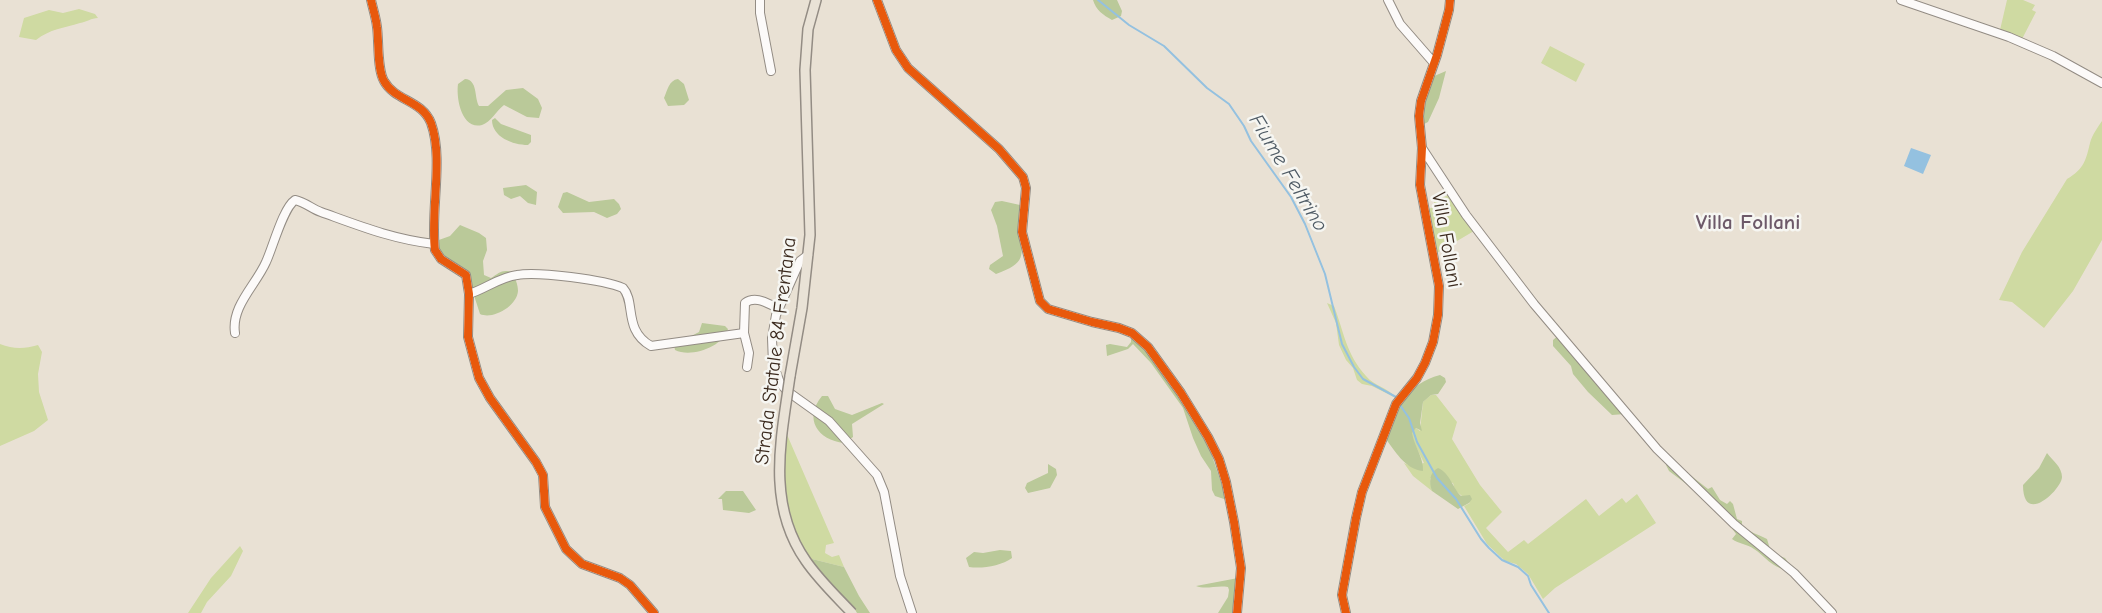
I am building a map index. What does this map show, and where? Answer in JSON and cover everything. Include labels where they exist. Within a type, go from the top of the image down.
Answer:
[{"type":"main road","name":"Strada Statale 84 Frentana","points":[[816,0],[808,29],[805,70],[810,235],[802,308],[779,456],[779,486],[789,526],[804,559],[852,613]]},
{"type":"street","points":[[371,0],[383,79],[392,90],[416,104],[427,115],[434,136],[435,250],[441,259],[466,275],[469,294],[468,337],[479,378],[490,398],[543,475],[545,507],[566,549],[582,564],[620,578],[630,585],[654,613]]},
{"type":"street","points":[[760,0],[760,13],[771,71]]},
{"type":"street","points":[[877,0],[893,43],[908,68],[999,149],[1023,177],[1026,188],[1022,232],[1040,301],[1048,309],[1132,333],[1148,347],[1181,393],[1208,437],[1219,459],[1226,482],[1241,568],[1237,613]]},
{"type":"street","points":[[1388,0],[1400,24],[1434,63]]},
{"type":"street","name":"Villa Follani","points":[[1347,613],[1342,595],[1362,492],[1396,404],[1417,378],[1425,363],[1433,342],[1438,315],[1439,286],[1420,186],[1422,148],[1419,116],[1421,101],[1434,63],[1450,0]]},
{"type":"street","points":[[1901,0],[2009,37],[2050,54],[2102,83]]},
{"type":"street","points":[[1422,148],[1466,215],[1534,304],[1657,449],[1734,524],[1794,573],[1832,613]]},
{"type":"street","points":[[235,333],[235,321],[239,309],[263,270],[286,212],[291,202],[295,200],[383,235],[434,244]]},
{"type":"street","points":[[808,255],[800,261],[778,308],[771,338],[773,364],[787,391],[836,427],[877,475],[884,492],[902,585],[912,613]]},
{"type":"street","points":[[469,294],[515,275],[530,273],[556,276],[623,288],[627,292],[634,326],[639,336],[651,346],[744,333]]},
{"type":"street","points":[[747,367],[749,352],[744,333],[744,305],[747,301],[757,299],[778,308]]},
{"type":"green space","points":[[1093,0],[1117,0],[1122,11],[1121,16],[1112,20],[1100,12]]},
{"type":"green space","points":[[2007,0],[2023,0],[2035,5],[2032,10],[2036,12],[2022,39],[2000,30]]},
{"type":"green space","points":[[79,9],[95,14],[98,18],[52,31],[36,40],[19,37],[24,18],[49,10],[63,13]]},
{"type":"green space","points":[[1550,46],[1585,64],[1576,82],[1541,63]]},
{"type":"green space","points":[[1446,71],[1439,98],[1428,122],[1422,125],[1423,102],[1432,77]]},
{"type":"green space","points":[[465,79],[472,82],[479,106],[488,106],[506,90],[523,88],[538,99],[542,108],[539,118],[527,117],[504,105],[485,124],[469,123],[461,111],[458,97],[458,84]]},
{"type":"green space","points":[[678,79],[684,84],[689,100],[684,105],[668,106],[664,98],[667,89]]},
{"type":"green space","points":[[495,118],[501,124],[531,135],[531,142],[528,145],[522,145],[504,139],[493,126],[492,120]]},
{"type":"green space","points":[[2102,121],[2102,240],[2073,291],[2044,328],[2012,302],[1999,300],[2022,252],[2067,179],[2083,164],[2092,137]]},
{"type":"green space","points":[[526,185],[537,192],[536,205],[528,203],[520,196],[511,199],[504,195],[503,188]]},
{"type":"green space","points":[[567,192],[589,202],[614,199],[621,209],[617,214],[607,218],[594,212],[563,213],[558,207],[563,193]]},
{"type":"green space","points":[[1448,195],[1474,231],[1435,254],[1425,210],[1434,207],[1434,202]]},
{"type":"green space","points":[[1002,201],[1020,205],[1022,253],[1018,262],[996,274],[989,269],[990,265],[1003,256],[991,210],[995,202]]},
{"type":"green space","points":[[460,225],[486,238],[484,275],[491,278],[501,272],[509,271],[515,279],[518,288],[517,297],[509,306],[497,313],[480,314],[469,280],[439,255],[436,241],[450,236]]},
{"type":"green space","points":[[1327,303],[1334,306],[1346,342],[1359,368],[1369,379],[1396,398],[1357,380],[1353,368],[1346,360],[1339,345],[1336,323]]},
{"type":"green space","points":[[702,323],[725,326],[728,329],[720,341],[706,349],[689,353],[675,350],[674,345],[699,332]]},
{"type":"green space","points":[[1559,335],[1625,414],[1612,415],[1588,392],[1573,374],[1571,366],[1553,346],[1553,340]]},
{"type":"green space","points":[[1131,336],[1154,355],[1193,417],[1209,447],[1227,500],[1215,496],[1212,490],[1211,471],[1193,438],[1183,408],[1151,363],[1133,344],[1128,349],[1107,356],[1106,345],[1127,347],[1131,342]]},
{"type":"green space","points":[[0,344],[19,348],[38,345],[42,352],[38,374],[39,392],[48,420],[34,431],[0,446]]},
{"type":"green space","points":[[1440,375],[1445,378],[1446,382],[1438,394],[1431,395],[1423,402],[1420,423],[1422,431],[1416,428],[1412,433],[1422,461],[1423,471],[1405,463],[1384,437],[1404,398],[1419,384]]},
{"type":"green space","points":[[1431,395],[1436,395],[1457,422],[1452,439],[1480,485],[1502,512],[1486,528],[1508,552],[1524,540],[1528,544],[1586,499],[1599,516],[1622,498],[1626,503],[1637,494],[1656,523],[1555,588],[1543,599],[1528,574],[1516,564],[1505,561],[1487,544],[1464,506],[1470,503],[1455,490],[1453,483],[1430,478],[1432,491],[1413,476],[1404,463],[1411,466],[1424,463],[1411,433],[1416,428],[1420,431],[1423,402]]},
{"type":"green space","points":[[822,396],[828,396],[835,409],[852,415],[884,404],[852,424],[853,437],[844,443],[827,438],[816,427],[814,413],[816,404]]},
{"type":"green space","points":[[785,430],[834,543],[826,545],[825,553],[832,557],[839,555],[844,567],[812,559],[809,561],[796,534],[782,486]]},
{"type":"green space","points":[[2047,453],[2060,470],[2062,477],[2060,483],[2050,496],[2035,504],[2029,503],[2025,497],[2023,485],[2039,468]]},
{"type":"green space","points":[[1671,460],[1708,489],[1712,487],[1720,500],[1727,504],[1730,501],[1737,519],[1742,521],[1742,526],[1767,539],[1770,549],[1785,558],[1790,565],[1787,570],[1773,564],[1751,547],[1732,539],[1736,534],[1728,523],[1689,486],[1669,471],[1666,465]]},
{"type":"green space","points":[[1048,464],[1056,469],[1057,475],[1050,488],[1028,493],[1025,488],[1027,483],[1048,473]]},
{"type":"green space","points":[[1438,468],[1445,473],[1461,496],[1470,495],[1472,499],[1469,503],[1458,509],[1432,491],[1430,478]]},
{"type":"green space","points":[[726,491],[743,491],[756,510],[749,513],[723,510],[722,499],[718,499]]},
{"type":"green space","points":[[240,546],[243,551],[231,576],[207,602],[201,613],[188,613],[211,578]]},
{"type":"green space","points":[[1011,551],[1012,558],[991,566],[969,567],[966,558],[974,552]]},
{"type":"green space","points":[[812,559],[844,567],[870,613],[857,613],[809,561]]},
{"type":"green space","points":[[1238,578],[1232,613],[1218,613],[1228,597],[1228,587],[1196,586]]},
{"type":"water","points":[[1911,148],[1931,155],[1923,174],[1904,166]]},
{"type":"waterway","name":"Fiume Feltrino","points":[[1098,0],[1129,25],[1164,46],[1207,88],[1229,104],[1251,141],[1291,197],[1305,224],[1325,274],[1342,344],[1354,367],[1363,379],[1396,397]]},
{"type":"waterway","name":"Fiume Feltrino","points":[[1400,405],[1409,418],[1417,442],[1437,478],[1456,499],[1489,548],[1502,560],[1518,567],[1528,576],[1531,585],[1549,613]]},
{"type":"cycle path","points":[[371,0],[377,27],[380,69],[384,81],[395,93],[427,115],[431,123],[435,137],[437,169],[435,250],[441,259],[466,275],[469,294],[468,337],[479,378],[490,398],[543,475],[545,507],[566,549],[582,564],[620,578],[630,585],[654,613]]},
{"type":"cycle path","points":[[877,0],[896,50],[908,68],[999,149],[1023,177],[1026,188],[1022,232],[1040,301],[1048,309],[1132,333],[1148,347],[1181,393],[1208,437],[1219,459],[1234,522],[1241,568],[1237,613]]},
{"type":"cycle path","points":[[1346,613],[1342,595],[1362,492],[1396,404],[1417,378],[1425,363],[1433,342],[1438,315],[1439,286],[1420,185],[1422,148],[1419,116],[1421,101],[1437,55],[1450,0]]},
{"type":"district","name":"Villa Follani","points":[[1748,223]]}]
